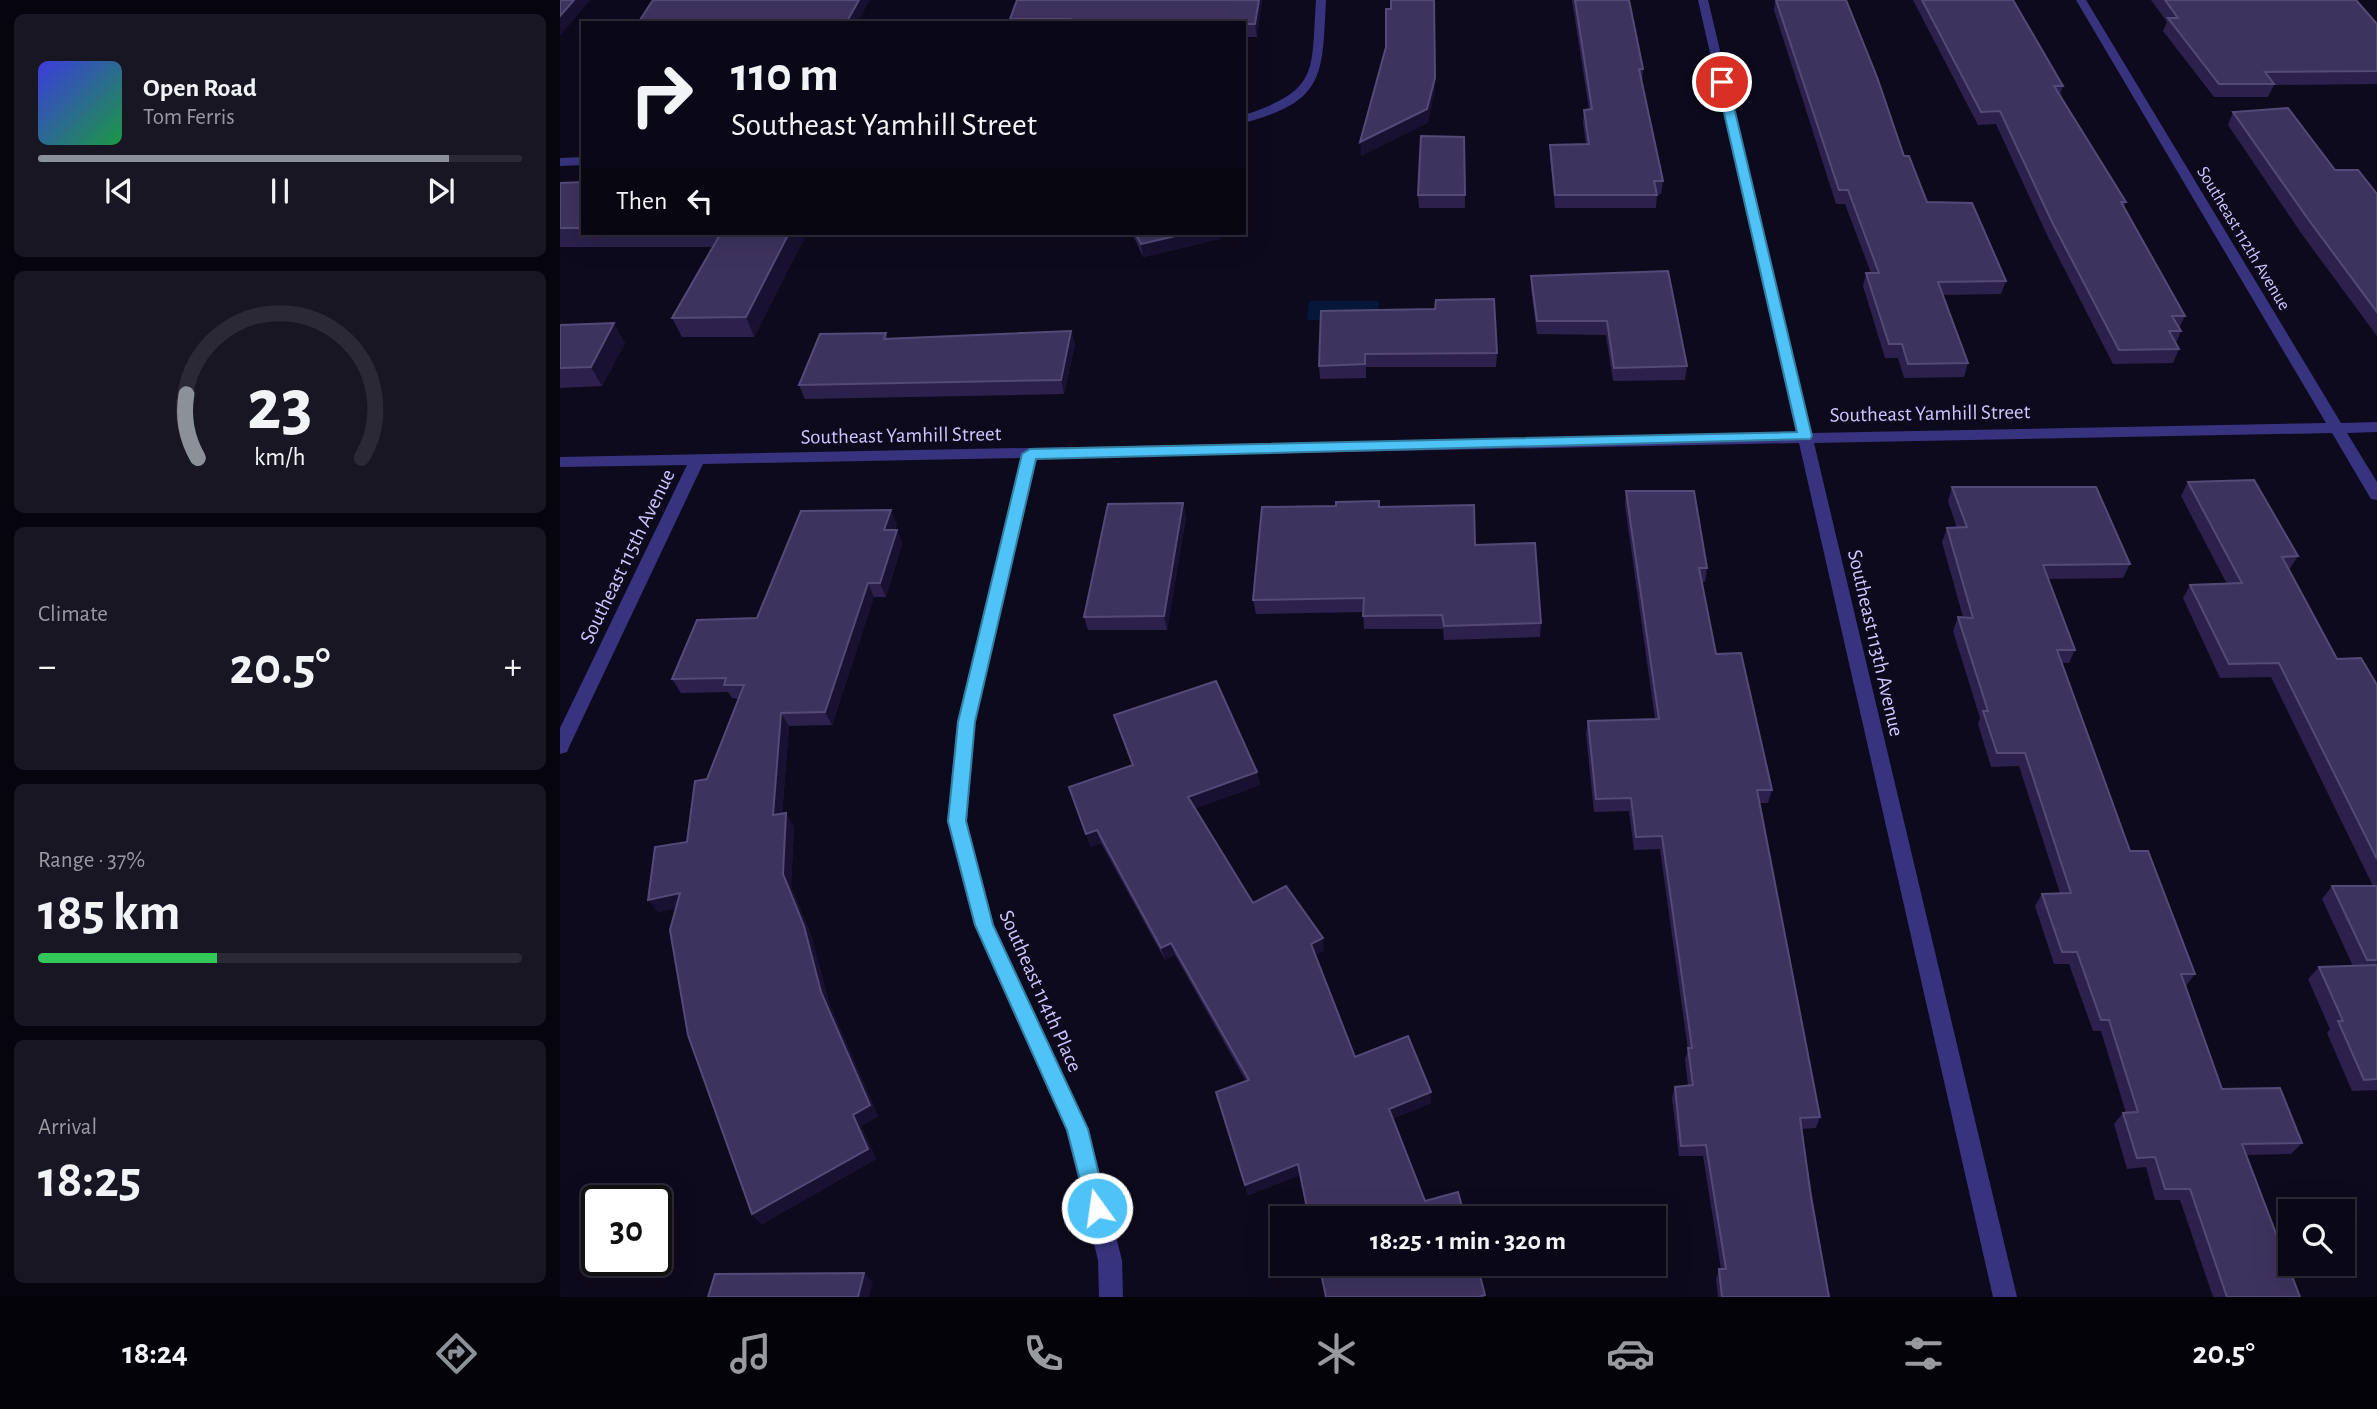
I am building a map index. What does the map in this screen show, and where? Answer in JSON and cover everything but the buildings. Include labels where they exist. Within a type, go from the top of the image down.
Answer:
[{"type":"street","points":[[1246,118],[1264,113],[1305,90],[1316,65],[1321,0]]},
{"type":"street","name":"Southeast 113th Avenue","points":[[1703,0],[2005,1297]]},
{"type":"street","name":"Southeast 112th Avenue","points":[[2081,0],[2377,495]]},
{"type":"street","points":[[560,162],[581,161]]},
{"type":"street","name":"Southeast Yamhill Street","points":[[560,462],[2377,427]]},
{"type":"street","name":"Southeast 114th Place","points":[[1030,454],[966,722],[957,821],[984,925],[1077,1129],[1110,1260],[1111,1297]]},
{"type":"street","name":"Southeast 115th Avenue","points":[[560,747],[698,459]]},
{"type":"water","points":[[1309,301],[1379,301],[1378,320],[1307,320]]},
{"type":"route","points":[[1097,1208],[1077,1129],[984,925],[957,821],[966,722],[1030,454],[1805,436],[1722,82]]}]
